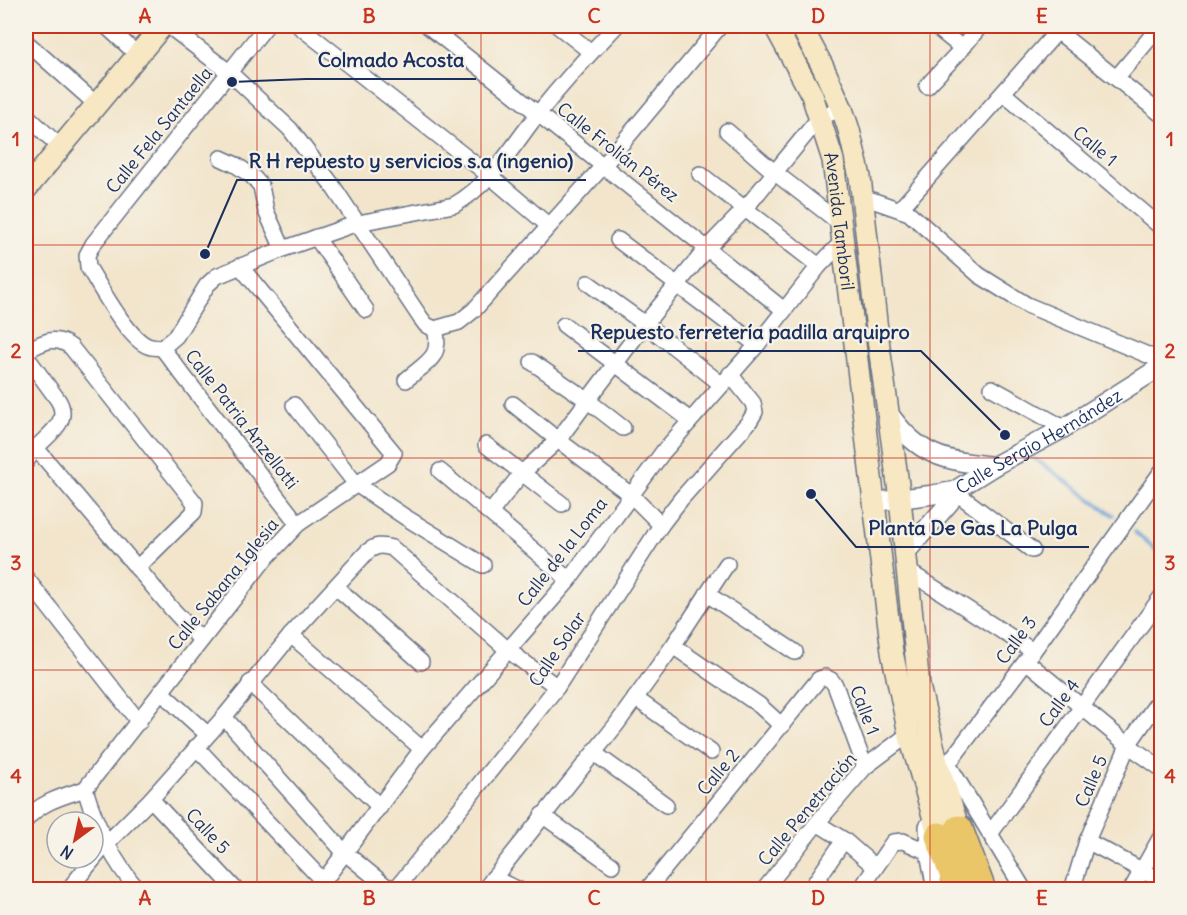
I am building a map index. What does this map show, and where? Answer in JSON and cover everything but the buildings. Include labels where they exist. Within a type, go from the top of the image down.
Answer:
[{"type":"highway","points":[[942,839],[959,890]]},
{"type":"highway","points":[[942,839],[982,890]]},
{"type":"main road","points":[[26,189],[162,26]]},
{"type":"main road","name":"Avenida Tamboril","points":[[775,26],[802,75],[820,117],[833,160],[892,652],[909,734],[942,839]]},
{"type":"main road","name":"Avenida Tamboril","points":[[801,26],[842,109],[855,154],[863,197],[878,339],[900,499],[919,686],[943,765],[942,839]]},
{"type":"street","points":[[106,26],[138,54]]},
{"type":"street","points":[[169,26],[230,73],[290,129],[358,223],[426,325],[435,330],[438,348],[432,357],[406,380]]},
{"type":"street","name":"Calle Fela Santaella","points":[[87,261],[93,244],[266,26]]},
{"type":"street","points":[[299,26],[549,225]]},
{"type":"street","name":"Calle Frolián Pérez","points":[[428,26],[784,310]]},
{"type":"street","points":[[558,26],[591,52]]},
{"type":"street","points":[[162,348],[176,336],[211,280],[283,249],[358,223],[454,206],[490,176],[538,114],[616,26]]},
{"type":"street","points":[[435,330],[459,322],[474,310],[604,165],[720,26]]},
{"type":"street","points":[[935,26],[962,48]]},
{"type":"street","points":[[927,86],[980,26]]},
{"type":"street","points":[[1117,77],[1160,26]]},
{"type":"street","points":[[900,209],[1003,93],[1057,27],[1161,115]]},
{"type":"street","points":[[26,42],[96,104]]},
{"type":"street","name":"Calle 1","points":[[1003,93],[1161,228]]},
{"type":"street","points":[[491,512],[521,474],[558,440],[645,324],[708,248],[744,210],[820,117],[842,109]]},
{"type":"street","points":[[26,115],[60,147]]},
{"type":"street","points":[[727,131],[842,232]]},
{"type":"street","points":[[221,158],[252,176],[261,186],[266,211],[283,249]]},
{"type":"street","points":[[700,174],[819,266]]},
{"type":"street","points":[[863,197],[911,215],[979,275],[1021,302],[1161,361]]},
{"type":"street","name":"Calle de la Loma","points":[[320,885],[422,749],[569,580],[663,452],[757,345],[819,266],[842,232]]},
{"type":"street","points":[[316,237],[366,310]]},
{"type":"street","points":[[618,240],[757,345]]},
{"type":"street","name":"Calle Patria Anzellotti","points":[[87,261],[88,267],[122,322],[149,347],[162,348],[298,524]]},
{"type":"street","name":"Calle Sabana Iglesia","points":[[85,789],[265,559],[298,524],[388,463],[394,453],[240,266]]},
{"type":"street","points":[[588,283],[725,379]]},
{"type":"street","points":[[564,325],[690,420]]},
{"type":"street","points":[[26,351],[48,340],[61,341],[71,347],[195,503],[194,512],[137,568]]},
{"type":"street","points":[[26,356],[62,407],[61,421],[56,429],[36,448],[26,462]]},
{"type":"street","points":[[532,362],[623,428]]},
{"type":"street","name":"Calle Sergio Hernández","points":[[875,502],[954,490],[1064,428],[1161,366]]},
{"type":"street","name":"Calle Solar","points":[[224,717],[344,852],[387,887],[395,888],[557,687],[661,525],[749,422],[754,412],[753,403],[725,379]]},
{"type":"street","points":[[992,387],[1064,428]]},
{"type":"street","points":[[513,404],[631,495],[661,525]]},
{"type":"street","points":[[294,405],[356,484],[483,565]]},
{"type":"street","points":[[888,412],[901,430],[919,446],[937,456],[962,463],[994,466]]},
{"type":"street","points":[[486,445],[562,504]]},
{"type":"street","points":[[36,448],[201,640]]},
{"type":"street","points":[[440,471],[569,580]]},
{"type":"street","name":"Calle 3","points":[[943,765],[1029,656],[1161,471]]},
{"type":"street","points":[[1032,550],[954,490],[950,502],[907,562],[1029,656],[1081,706],[1161,769]]},
{"type":"street","points":[[68,890],[106,844],[151,799],[224,717],[291,635],[374,546],[382,545],[392,548],[509,651],[557,687]]},
{"type":"street","points":[[519,890],[488,884],[594,753],[673,646],[727,564]]},
{"type":"street","points":[[26,578],[139,722]]},
{"type":"street","points":[[336,587],[421,662]]},
{"type":"street","points":[[707,594],[795,652]]},
{"type":"street","name":"Calle 4","points":[[990,834],[1161,596]]},
{"type":"street","points":[[291,635],[422,749]]},
{"type":"street","points":[[673,646],[759,705],[782,726]]},
{"type":"street","name":"Calle 1","points":[[819,680],[825,677],[835,685],[865,767]]},
{"type":"street","name":"Calle 2","points":[[647,890],[819,680]]},
{"type":"street","points":[[250,683],[380,807]]},
{"type":"street","points":[[161,692],[207,734]]},
{"type":"street","name":"Calle 5","points":[[1072,890],[1087,840],[1128,745],[1161,696]]},
{"type":"street","points":[[635,698],[711,752]]},
{"type":"street","name":"Calle Penetración","points":[[764,890],[865,767],[909,734]]},
{"type":"street","points":[[196,747],[320,885]]},
{"type":"street","points":[[594,753],[666,805]]},
{"type":"street","points":[[943,765],[990,834],[1024,890]]},
{"type":"street","points":[[26,819],[33,811],[59,797],[85,789],[106,844],[138,890]]},
{"type":"street","name":"Calle 5","points":[[151,799],[236,890]]},
{"type":"street","points":[[542,815],[612,865]]},
{"type":"street","points":[[817,823],[844,840],[875,867]]},
{"type":"street","points":[[1131,890],[1161,835]]},
{"type":"street","points":[[860,890],[893,842],[942,839],[935,890]]},
{"type":"street","points":[[810,890],[844,840]]},
{"type":"street","points":[[1087,840],[1161,881]]},
{"type":"waterway","points":[[1034,458],[1113,515]]},
{"type":"waterway","points":[[1135,532],[1162,555]]},
{"type":"place","name":"Colmado Acosta","points":[[232,82]]},
{"type":"place","name":"R H repuesto y servicios s.a (ingenio)","points":[[205,254]]},
{"type":"place","name":"Repuesto ferretería padilla arquipro","points":[[1005,435]]},
{"type":"place","name":"Planta De Gas La Pulga","points":[[811,494]]}]
